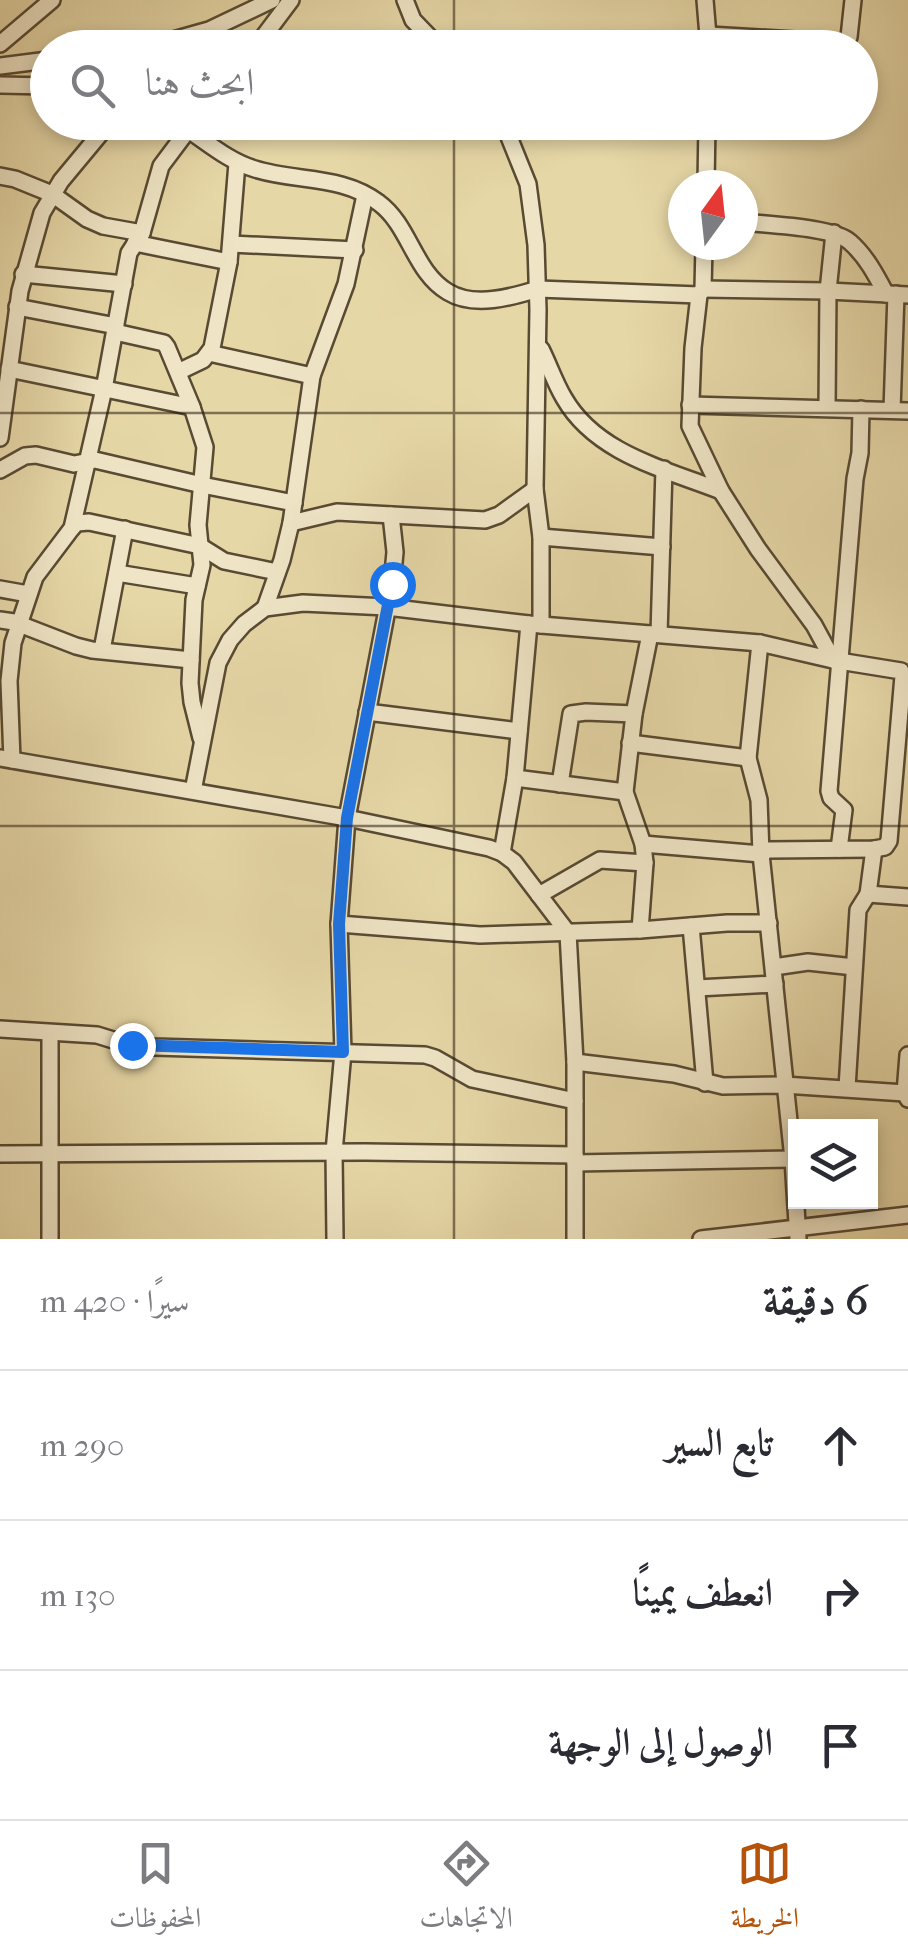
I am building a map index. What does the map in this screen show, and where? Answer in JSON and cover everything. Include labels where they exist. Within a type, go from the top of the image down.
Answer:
[{"type":"street","points":[[0,44],[52,0]]},
{"type":"street","points":[[209,30],[272,0]]},
{"type":"street","points":[[268,30],[290,0]]},
{"type":"street","points":[[405,0],[423,30]]},
{"type":"street","points":[[705,0],[708,30]]},
{"type":"street","points":[[850,30],[853,0]]},
{"type":"street","points":[[0,66],[30,62]]},
{"type":"street","points":[[0,85],[30,86]]},
{"type":"street","points":[[0,438],[6,364],[20,291],[42,213],[52,194],[96,140]]},
{"type":"street","points":[[72,528],[104,390],[129,253],[138,238],[161,166],[177,140]]},
{"type":"street","points":[[206,140],[237,163],[264,172],[339,184],[377,201],[393,216],[429,275],[448,292],[464,298],[480,300],[538,289],[828,290],[897,294]]},
{"type":"street","points":[[502,853],[535,624],[541,537],[535,489],[536,245],[528,184],[510,140]]},
{"type":"street","points":[[706,170],[707,140]]},
{"type":"street","points":[[178,372],[209,353],[229,262],[237,163]]},
{"type":"street","points":[[0,176],[52,194],[103,226],[229,262]]},
{"type":"street","points":[[264,608],[291,523],[312,376],[346,284],[365,195]]},
{"type":"street","points":[[690,405],[900,411],[897,294],[849,240],[834,232],[758,224]]},
{"type":"street","points":[[827,408],[828,290],[834,232]]},
{"type":"street","points":[[231,244],[355,250]]},
{"type":"street","points":[[703,260],[690,426],[720,491],[836,661]]},
{"type":"street","points":[[20,291],[124,284]]},
{"type":"street","points":[[0,287],[164,344],[178,372],[206,447],[198,525],[202,565],[191,660],[192,702],[202,743]]},
{"type":"street","points":[[538,342],[565,400],[591,432],[616,450],[720,491]]},
{"type":"street","points":[[209,353],[312,376]]},
{"type":"street","points":[[6,364],[104,390],[192,406]]},
{"type":"street","points":[[838,849],[844,810],[829,791],[836,661],[860,453],[861,409]]},
{"type":"street","points":[[0,470],[25,456],[74,464],[88,460],[294,503]]},
{"type":"street","points":[[640,930],[644,844],[625,792],[634,714],[654,634],[664,469]]},
{"type":"street","points":[[291,523],[338,512],[485,520],[499,515],[535,489]]},
{"type":"street","points":[[335,1239],[334,1152],[343,1052],[339,924],[347,818],[388,607],[395,552],[390,514]]},
{"type":"street","points":[[277,572],[230,564],[200,546],[82,522],[72,528],[40,569],[13,642],[6,759],[347,818],[489,848],[514,862],[568,933],[575,1062],[575,1239]]},
{"type":"street","points":[[102,650],[125,530]]},
{"type":"street","points":[[541,537],[662,547]]},
{"type":"street","points":[[116,573],[197,586]]},
{"type":"street","points":[[0,589],[28,594]]},
{"type":"street","points":[[194,790],[218,663],[230,640],[264,608],[302,603],[388,607],[760,643],[836,661],[897,669],[904,676],[888,845],[874,850],[768,850],[762,854],[644,844]]},
{"type":"street","points":[[0,620],[76,646],[191,660]]},
{"type":"street","points":[[760,643],[748,758],[759,800],[788,1119]]},
{"type":"street","points":[[368,712],[520,731]]},
{"type":"street","points":[[560,784],[572,714],[634,714]]},
{"type":"street","points":[[630,742],[748,758]]},
{"type":"street","points":[[515,778],[625,792]]},
{"type":"street","points":[[890,824],[908,826]]},
{"type":"street","points":[[848,1088],[858,910],[868,894],[874,850]]},
{"type":"street","points":[[539,895],[600,860],[645,862]]},
{"type":"street","points":[[868,894],[908,897]]},
{"type":"street","points":[[339,924],[480,935],[769,923]]},
{"type":"street","points":[[691,926],[705,1082]]},
{"type":"street","points":[[774,967],[808,962],[854,967]]},
{"type":"street","points":[[697,988],[776,984]]},
{"type":"street","points":[[0,1029],[97,1035],[154,1047],[425,1054],[472,1079],[575,1102]]},
{"type":"street","points":[[50,1033],[50,1239]]},
{"type":"street","points":[[575,1062],[674,1074],[724,1086],[848,1088],[907,1096],[908,1055]]},
{"type":"street","points":[[0,1154],[334,1152],[575,1159],[788,1159]]},
{"type":"street","points":[[701,1239],[797,1233],[908,1215]]},
{"type":"route","points":[[132,1045],[343,1052],[339,924],[347,818],[392,584]]}]
